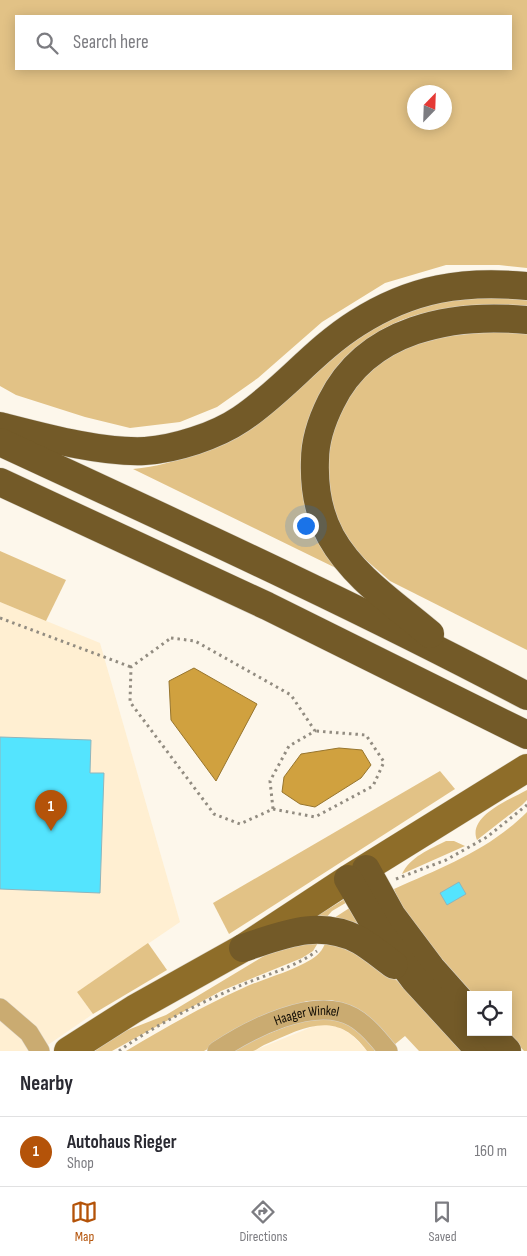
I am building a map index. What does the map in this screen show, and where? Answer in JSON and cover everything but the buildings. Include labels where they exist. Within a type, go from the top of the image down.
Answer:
[{"type":"highway","points":[[0,426],[64,442],[117,450],[145,451],[172,446],[208,436],[240,419],[328,344],[356,323],[390,304],[424,292],[460,285],[500,284],[527,286]]},
{"type":"highway","points":[[466,664],[368,582],[347,561],[330,535],[319,507],[314,478],[315,445],[324,415],[338,387],[352,370],[377,348],[399,336],[434,324],[506,318],[527,320]]},
{"type":"highway","points":[[0,442],[230,548],[527,696]]},
{"type":"highway","points":[[0,482],[267,606],[515,729]]},
{"type":"highway","points":[[357,874],[379,932],[414,979],[480,1051]]},
{"type":"highway","points":[[357,874],[392,916],[431,968],[467,1008]]},
{"type":"highway","points":[[243,948],[294,932],[326,930],[345,934],[360,941],[414,979]]},
{"type":"highway","points":[[493,1036],[508,1051]]},
{"type":"main road","points":[[68,1051],[134,1009],[243,948],[449,815],[527,768]]},
{"type":"street","points":[[0,1008],[29,1033],[40,1051]]},
{"type":"street","name":"Haager Winkel","points":[[217,1051],[266,1023],[313,1010],[332,1010],[352,1016],[369,1029],[388,1051]]},
{"type":"path","points":[[0,618],[131,667]]},
{"type":"path","points":[[131,667],[171,638],[195,641],[292,695],[315,730]]},
{"type":"path","points":[[131,667],[130,702],[214,814],[240,824],[273,809],[315,817],[373,786],[384,762],[366,735],[315,730],[289,746],[270,781],[273,809]]},
{"type":"shaded area","points":[[0,0],[527,0],[527,268],[499,265],[446,265],[385,283],[322,322],[258,378],[217,407],[180,422],[130,428],[85,417],[16,395],[0,386]]},
{"type":"shaded area","points":[[527,289],[527,308],[472,306],[445,309],[419,314],[395,323],[372,336],[351,353],[332,375],[314,406],[309,430],[342,571],[133,469],[150,467],[198,453],[386,311]]},
{"type":"shaded area","points":[[527,327],[527,650],[390,581],[358,553],[335,518],[324,480],[325,435],[341,393],[416,335]]},
{"type":"shaded area","points":[[0,551],[66,580],[46,621],[0,602]]},
{"type":"shaded area","points":[[0,602],[100,643],[180,922],[77,992],[93,1014],[39,1051],[0,1051]]},
{"type":"shaded area","points":[[194,668],[257,704],[216,781],[171,720],[169,681]]},
{"type":"shaded area","points":[[339,748],[362,750],[371,765],[361,778],[315,807],[300,804],[282,792],[284,777],[301,754]]},
{"type":"shaded area","points":[[440,771],[455,789],[229,934],[213,903]]},
{"type":"shaded area","points":[[527,790],[527,800],[522,805],[477,840],[476,831],[478,823],[484,816],[492,809]]},
{"type":"shaded area","points":[[527,812],[527,1051],[524,1051],[511,1036],[512,991],[470,991],[442,959],[437,958],[400,905],[394,889],[465,856],[497,837]]},
{"type":"shaded area","points":[[446,841],[454,841],[465,846],[402,874],[415,858]]},
{"type":"shaded area","points":[[348,897],[349,901],[332,911],[325,919],[302,925]]},
{"type":"shaded area","points":[[351,907],[376,946],[334,918]]},
{"type":"shaded area","points":[[321,938],[313,951],[302,958],[221,991],[112,1051],[95,1051],[115,1035],[166,1015],[277,948]]},
{"type":"shaded area","points":[[327,938],[366,954],[409,991],[461,1051],[419,1051],[405,1036],[394,1045],[348,1005],[331,1000],[307,1001],[278,1011],[204,1051],[126,1051],[211,1003],[312,959],[325,945]]},
{"type":"shaded area","points":[[148,943],[167,970],[93,1014],[77,992]]},
{"type":"shaded area","points":[[311,1017],[347,1020],[366,1036],[375,1051],[367,1051],[355,1038],[343,1030],[331,1026],[318,1026],[292,1033],[253,1051],[230,1051],[247,1042]]},
{"type":"shaded area","points":[[319,1024],[332,1025],[342,1029],[352,1035],[367,1051],[253,1051]]},
{"type":"place","name":"Autohaus Rieger","points":[[51,831]]}]
